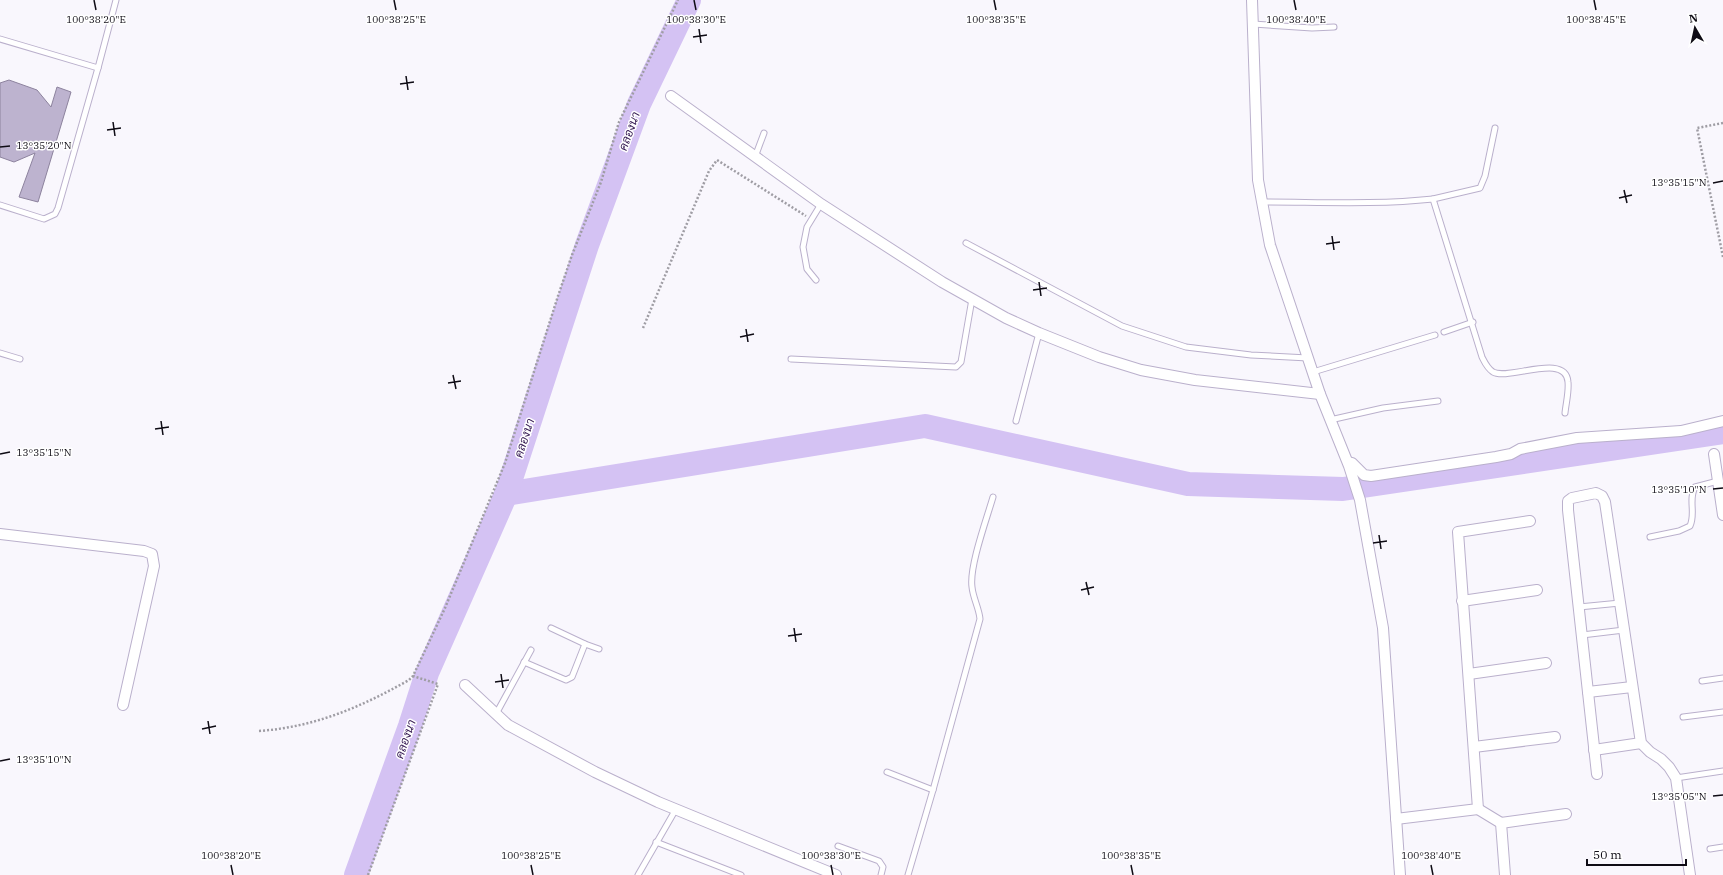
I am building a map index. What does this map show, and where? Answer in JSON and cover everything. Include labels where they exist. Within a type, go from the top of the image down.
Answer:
[{"type":"street","points":[[1252,0],[1258,180],[1261,202],[1270,245],[1320,394],[1348,464],[1360,500],[1383,628],[1400,875]]},
{"type":"street","points":[[671,96],[821,204],[942,282],[1006,318],[1099,357],[1141,370],[1202,381],[1320,394]]},
{"type":"street","points":[[1348,464],[1352,463],[1364,475],[1385,474],[1496,457],[1511,454],[1520,449],[1577,438],[1681,432],[1723,421]]},
{"type":"street","points":[[1714,454],[1723,515]]},
{"type":"street","points":[[1597,774],[1568,510],[1568,501],[1576,496],[1596,493],[1602,496],[1605,502],[1641,743],[1650,752],[1669,766],[1676,778],[1690,875]]},
{"type":"street","points":[[1478,809],[1458,532],[1530,521]]},
{"type":"street","points":[[0,534],[144,551],[152,554],[154,566],[123,705]]},
{"type":"street","points":[[1462,601],[1537,590]]},
{"type":"street","points":[[1469,674],[1546,663]]},
{"type":"street","points":[[465,685],[495,714],[514,729],[588,769],[676,809],[836,875]]},
{"type":"street","points":[[1588,692],[1632,687]]},
{"type":"street","points":[[1474,747],[1555,737]]},
{"type":"street","points":[[1594,750],[1641,743]]},
{"type":"street","points":[[1396,819],[1478,809],[1501,823],[1566,814]]},
{"type":"street","points":[[1501,823],[1505,875]]},
{"type":"lane","points":[[0,204],[44,219],[56,214],[116,0]]},
{"type":"lane","points":[[1252,24],[1312,28],[1334,27]]},
{"type":"lane","points":[[0,39],[98,68]]},
{"type":"lane","points":[[1261,202],[1341,203],[1411,201],[1480,188],[1485,176],[1495,128]]},
{"type":"lane","points":[[755,156],[764,133]]},
{"type":"lane","points":[[1433,198],[1482,357],[1487,368],[1494,373],[1507,374],[1543,368],[1556,368],[1565,374],[1568,381],[1565,413]]},
{"type":"lane","points":[[816,280],[807,269],[803,247],[807,226],[821,204]]},
{"type":"lane","points":[[966,243],[1122,326],[1186,347],[1251,355],[1308,358]]},
{"type":"lane","points":[[791,359],[956,367],[961,362],[972,299]]},
{"type":"lane","points":[[1444,332],[1472,322]]},
{"type":"lane","points":[[1016,421],[1039,333]]},
{"type":"lane","points":[[1313,372],[1435,335]]},
{"type":"lane","points":[[0,353],[20,359]]},
{"type":"lane","points":[[1330,420],[1384,408],[1438,401]]},
{"type":"lane","points":[[1650,537],[1679,532],[1690,526],[1693,520],[1691,494],[1695,487],[1718,481]]},
{"type":"lane","points":[[908,875],[980,619],[979,609],[972,586],[972,569],[993,497]]},
{"type":"lane","points":[[1579,607],[1620,603]]},
{"type":"lane","points":[[551,628],[598,649]]},
{"type":"lane","points":[[1582,635],[1624,630]]},
{"type":"lane","points":[[524,662],[566,680],[570,679],[585,644]]},
{"type":"lane","points":[[495,714],[531,650]]},
{"type":"lane","points":[[1702,681],[1723,678]]},
{"type":"lane","points":[[1683,717],[1723,712]]},
{"type":"lane","points":[[1676,778],[1723,771]]},
{"type":"lane","points":[[887,772],[933,790]]},
{"type":"lane","points":[[638,875],[676,809]]},
{"type":"lane","points":[[656,842],[741,875]]},
{"type":"lane","points":[[838,846],[879,861],[882,867],[881,875]]},
{"type":"lane","points":[[1710,849],[1723,847]]},
{"type":"path","points":[[260,731],[300,726],[363,705],[409,680],[413,676],[445,608],[505,463],[572,255],[601,182],[619,122],[678,0]]},
{"type":"path","points":[[1723,123],[1697,128],[1723,256]]},
{"type":"path","points":[[643,328],[709,171],[717,160],[811,219]]},
{"type":"path","points":[[368,875],[438,684],[413,676]]},
{"type":"building","points":[[9,80],[37,90],[51,107],[57,87],[71,92],[38,202],[19,197],[35,153],[14,162],[0,157],[0,83]]},
{"type":"waterway","name":"คลองนา","points":[[356,875],[410,726],[427,673],[506,494],[587,245],[639,104],[689,0]]},
{"type":"waterway","points":[[506,494],[925,426],[1188,484],[1343,489],[1723,432]]}]
